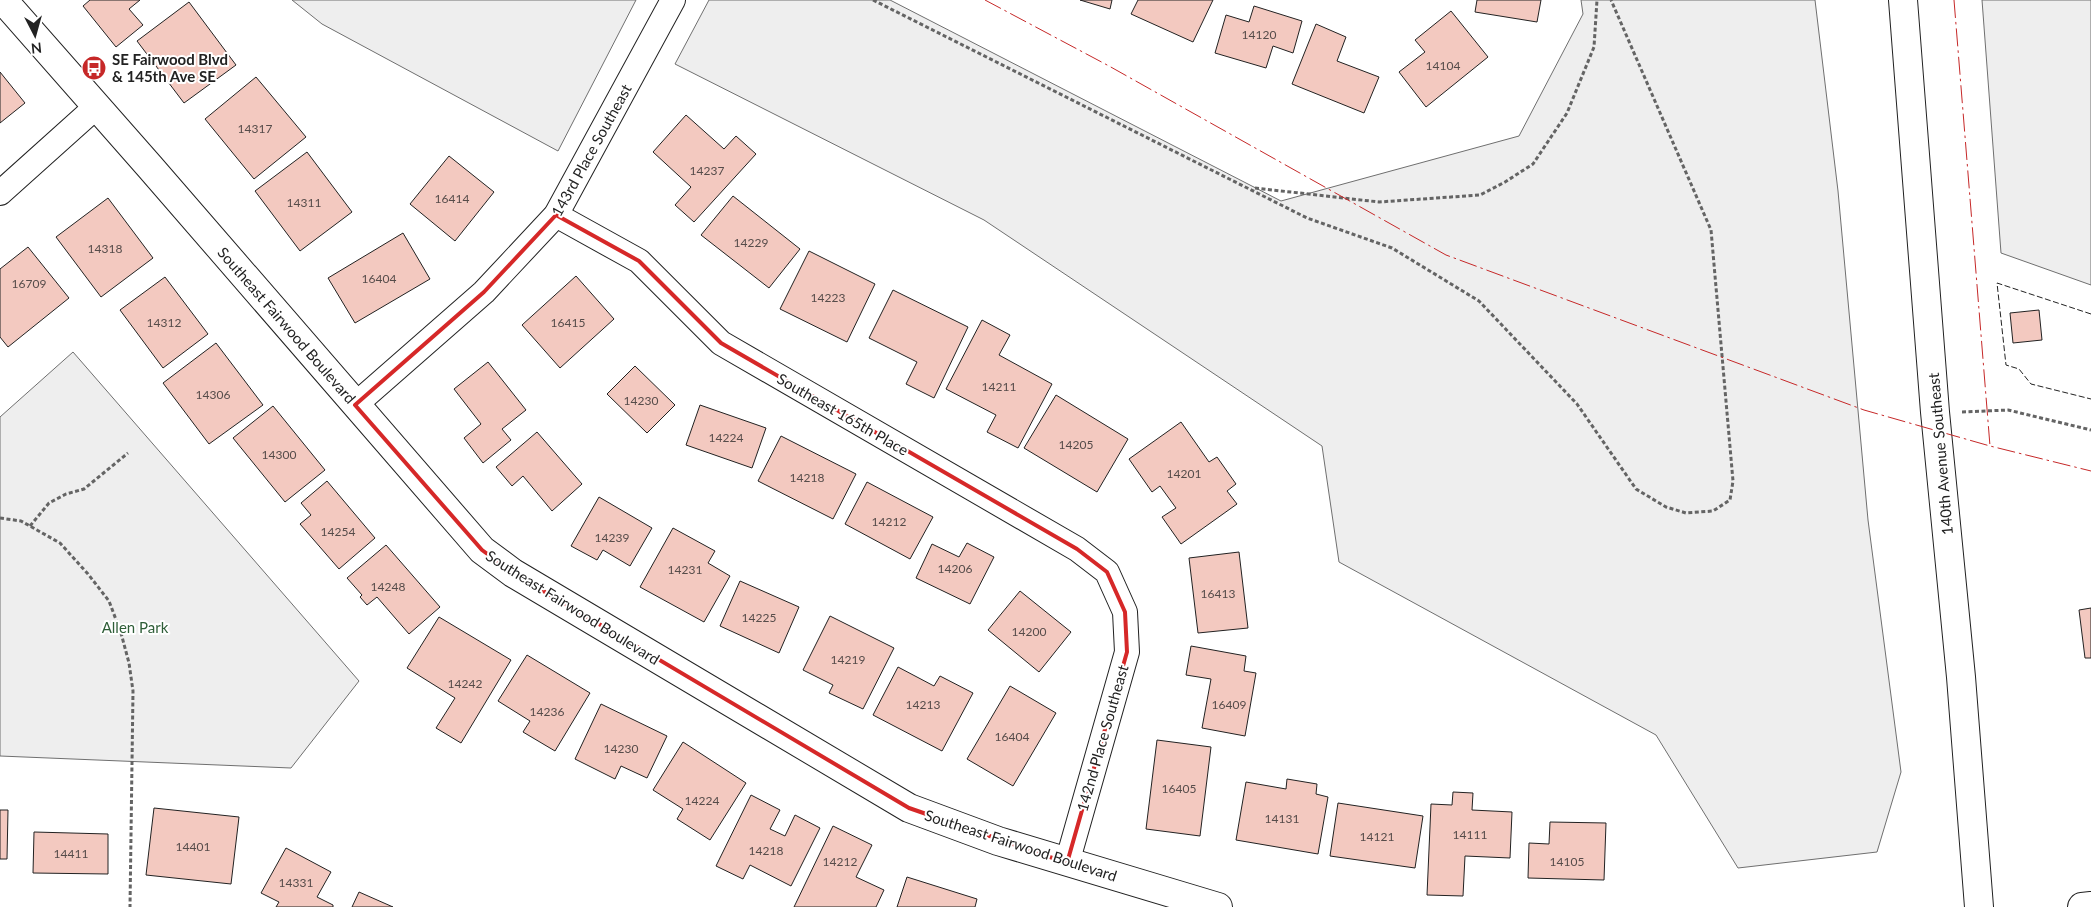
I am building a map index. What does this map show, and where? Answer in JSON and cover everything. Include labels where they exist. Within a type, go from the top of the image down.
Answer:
[{"type":"street","name":"Southeast Fairwood Boulevard","points":[[3,0],[482,550],[513,573],[908,808],[998,841],[1218,907]]},
{"type":"street","name":"143rd Place Southeast","points":[[355,405],[484,292],[556,215],[673,0]]},
{"type":"street","name":"140th Avenue Southeast","points":[[1903,0],[1936,412],[1961,677],[1979,907]]},
{"type":"street","points":[[0,193],[97,106]]},
{"type":"street","name":"Southeast 165th Place","points":[[556,215],[639,261],[721,344],[1077,549],[1107,572],[1124,612]]},
{"type":"street","name":"142nd Place Southeast","points":[[1067,863],[1127,652],[1124,612]]},
{"type":"street","points":[[2082,907],[2091,906]]},
{"type":"path","points":[[873,0],[1307,218],[1392,248],[1479,301],[1577,404],[1636,489],[1666,507],[1686,513],[1713,510],[1730,500],[1733,481],[1711,230],[1612,0]]},
{"type":"path","points":[[1255,188],[1379,202],[1480,195],[1505,182],[1533,164],[1567,113],[1594,47],[1597,0]]},
{"type":"path","points":[[1936,412],[2008,410],[2091,430]]},
{"type":"path","points":[[30,526],[49,502],[66,494],[84,489],[128,453]]},
{"type":"path","points":[[0,518],[21,521],[60,543],[109,601],[127,656],[133,691],[130,907]]},
{"type":"highlighted area","points":[[556,215],[639,261],[721,343],[1077,549],[1107,572],[1125,612],[1127,652],[1067,863],[909,808],[513,573],[482,550],[355,405],[484,292]]},
{"type":"green space","points":[[292,0],[636,0],[558,151],[322,24]]},
{"type":"green space","points":[[709,0],[890,0],[1281,201],[1519,136],[1583,14],[1581,0],[1815,0],[1838,191],[1868,520],[1901,772],[1877,852],[1738,868],[1656,735],[1339,562],[1322,446],[984,220],[675,64]]},
{"type":"green space","points":[[1982,0],[2091,0],[2091,285],[2001,253]]},
{"type":"green space","name":"Allen Park","points":[[73,352],[359,681],[291,768],[0,756],[0,417]]},
{"type":"building","points":[[90,0],[140,0],[129,9],[143,25],[116,47],[83,6]]},
{"type":"building","points":[[1080,0],[1112,0],[1110,9]]},
{"type":"building","points":[[1138,0],[1213,0],[1193,42],[1131,14]]},
{"type":"building","points":[[1477,0],[1541,0],[1537,22],[1475,12]]},
{"type":"building","points":[[189,2],[236,65],[184,103],[137,41]]},
{"type":"building","points":[[1254,6],[1302,21],[1293,53],[1273,46],[1266,68],[1215,53],[1226,15],[1249,22]]},
{"type":"building","points":[[1451,11],[1488,57],[1426,107],[1399,72],[1425,52],[1415,40]]},
{"type":"building","points":[[1316,24],[1346,37],[1337,61],[1379,77],[1364,113],[1292,84]]},
{"type":"building","points":[[0,72],[25,103],[0,123]]},
{"type":"building","points":[[256,77],[306,137],[254,179],[205,119]]},
{"type":"building","points":[[686,115],[724,149],[736,136],[756,154],[694,222],[675,205],[691,187],[653,152]]},
{"type":"building","points":[[307,152],[352,212],[300,251],[255,191]]},
{"type":"building","points":[[449,156],[494,192],[455,241],[410,204]]},
{"type":"building","points":[[733,196],[800,249],[769,288],[701,235]]},
{"type":"building","points":[[108,198],[153,258],[101,297],[56,237]]},
{"type":"building","points":[[403,233],[430,279],[355,323],[328,278]]},
{"type":"building","points":[[28,247],[69,298],[8,347],[0,337],[0,269]]},
{"type":"building","points":[[809,251],[875,284],[847,342],[780,309]]},
{"type":"building","points":[[576,276],[614,319],[560,368],[522,325]]},
{"type":"building","points":[[165,277],[208,334],[163,368],[120,310]]},
{"type":"building","points":[[893,290],[968,327],[934,398],[906,384],[917,362],[869,338]]},
{"type":"building","points":[[2039,310],[2042,340],[2013,343],[2010,313]]},
{"type":"building","points":[[982,320],[1010,335],[999,355],[1052,384],[1018,448],[987,432],[996,415],[946,389]]},
{"type":"building","points":[[216,343],[263,405],[209,444],[163,383]]},
{"type":"building","points":[[488,362],[526,410],[502,429],[511,440],[483,463],[464,438],[481,424],[454,389]]},
{"type":"building","points":[[635,366],[675,405],[647,433],[607,394]]},
{"type":"building","points":[[1056,395],[1128,439],[1097,492],[1024,448]]},
{"type":"building","points":[[700,405],[766,428],[752,468],[686,445]]},
{"type":"building","points":[[273,406],[325,470],[285,502],[233,438]]},
{"type":"building","points":[[1181,422],[1209,462],[1217,457],[1236,484],[1227,491],[1237,504],[1181,544],[1162,517],[1176,508],[1160,486],[1152,492],[1129,459]]},
{"type":"building","points":[[537,432],[582,484],[552,511],[523,476],[512,486],[496,467]]},
{"type":"building","points":[[781,436],[856,474],[833,519],[758,481]]},
{"type":"building","points":[[327,481],[375,538],[339,569],[300,524],[311,515],[301,503]]},
{"type":"building","points":[[867,482],[933,517],[910,559],[845,524]]},
{"type":"building","points":[[599,497],[652,528],[630,566],[603,550],[597,560],[571,546]]},
{"type":"building","points":[[673,528],[715,551],[708,563],[730,576],[704,622],[640,587]]},
{"type":"building","points":[[967,543],[994,557],[970,604],[916,578],[932,544],[959,557]]},
{"type":"building","points":[[386,545],[440,607],[409,634],[377,597],[367,605],[360,597],[362,595],[347,578]]},
{"type":"building","points":[[1239,552],[1248,628],[1198,633],[1189,558]]},
{"type":"building","points":[[740,581],[799,607],[779,653],[720,626]]},
{"type":"building","points":[[1020,591],[1071,632],[1039,672],[988,630]]},
{"type":"building","points":[[2091,608],[2091,658],[2085,658],[2079,610]]},
{"type":"building","points":[[830,616],[894,648],[863,709],[829,693],[833,685],[803,670]]},
{"type":"building","points":[[439,617],[511,660],[461,743],[436,728],[455,698],[407,668]]},
{"type":"building","points":[[1191,646],[1246,656],[1244,671],[1256,673],[1245,736],[1202,728],[1211,679],[1186,675]]},
{"type":"building","points":[[527,655],[590,693],[555,751],[523,732],[530,721],[498,701]]},
{"type":"building","points":[[898,667],[934,686],[940,676],[973,693],[942,751],[873,715]]},
{"type":"building","points":[[1010,686],[1056,713],[1013,786],[967,759]]},
{"type":"building","points":[[601,704],[667,736],[647,778],[621,766],[615,779],[575,759]]},
{"type":"building","points":[[1157,740],[1211,747],[1200,836],[1146,829]]},
{"type":"building","points":[[683,742],[746,783],[710,840],[677,819],[683,809],[653,790]]},
{"type":"building","points":[[1287,779],[1317,784],[1316,794],[1328,797],[1318,854],[1236,840],[1246,782],[1286,789]]},
{"type":"building","points":[[1453,792],[1473,793],[1472,810],[1512,812],[1510,858],[1465,856],[1463,896],[1427,895],[1431,804],[1452,805]]},
{"type":"building","points":[[751,795],[780,810],[770,829],[785,836],[795,815],[820,828],[791,886],[750,865],[743,879],[716,866]]},
{"type":"building","points":[[1338,803],[1423,816],[1415,868],[1330,856]]},
{"type":"building","points":[[154,808],[239,817],[231,884],[146,875]]},
{"type":"building","points":[[0,810],[8,810],[7,859],[0,859]]},
{"type":"building","points":[[1550,822],[1606,823],[1604,880],[1528,878],[1529,843],[1549,844]]},
{"type":"building","points":[[833,826],[872,845],[856,877],[884,890],[876,907],[794,907]]},
{"type":"building","points":[[34,832],[108,834],[108,874],[33,873]]},
{"type":"building","points":[[286,848],[331,872],[317,897],[333,905],[333,907],[276,907],[279,902],[261,893]]},
{"type":"building","points":[[907,877],[977,899],[975,907],[897,907]]},
{"type":"building","points":[[359,892],[393,907],[352,907]]},
{"type":"fence","points":[[2091,314],[1997,283],[2006,365],[2019,369],[2031,384],[2091,399]]},
{"type":"power","points":[[985,0],[1109,66],[1446,255],[1864,410],[1990,446],[2091,471]]},
{"type":"power","points":[[1954,0],[1990,446]]},
{"type":"place","name":"SE Fairwood Blvd & 145th Ave SE","points":[[94,68]]}]
